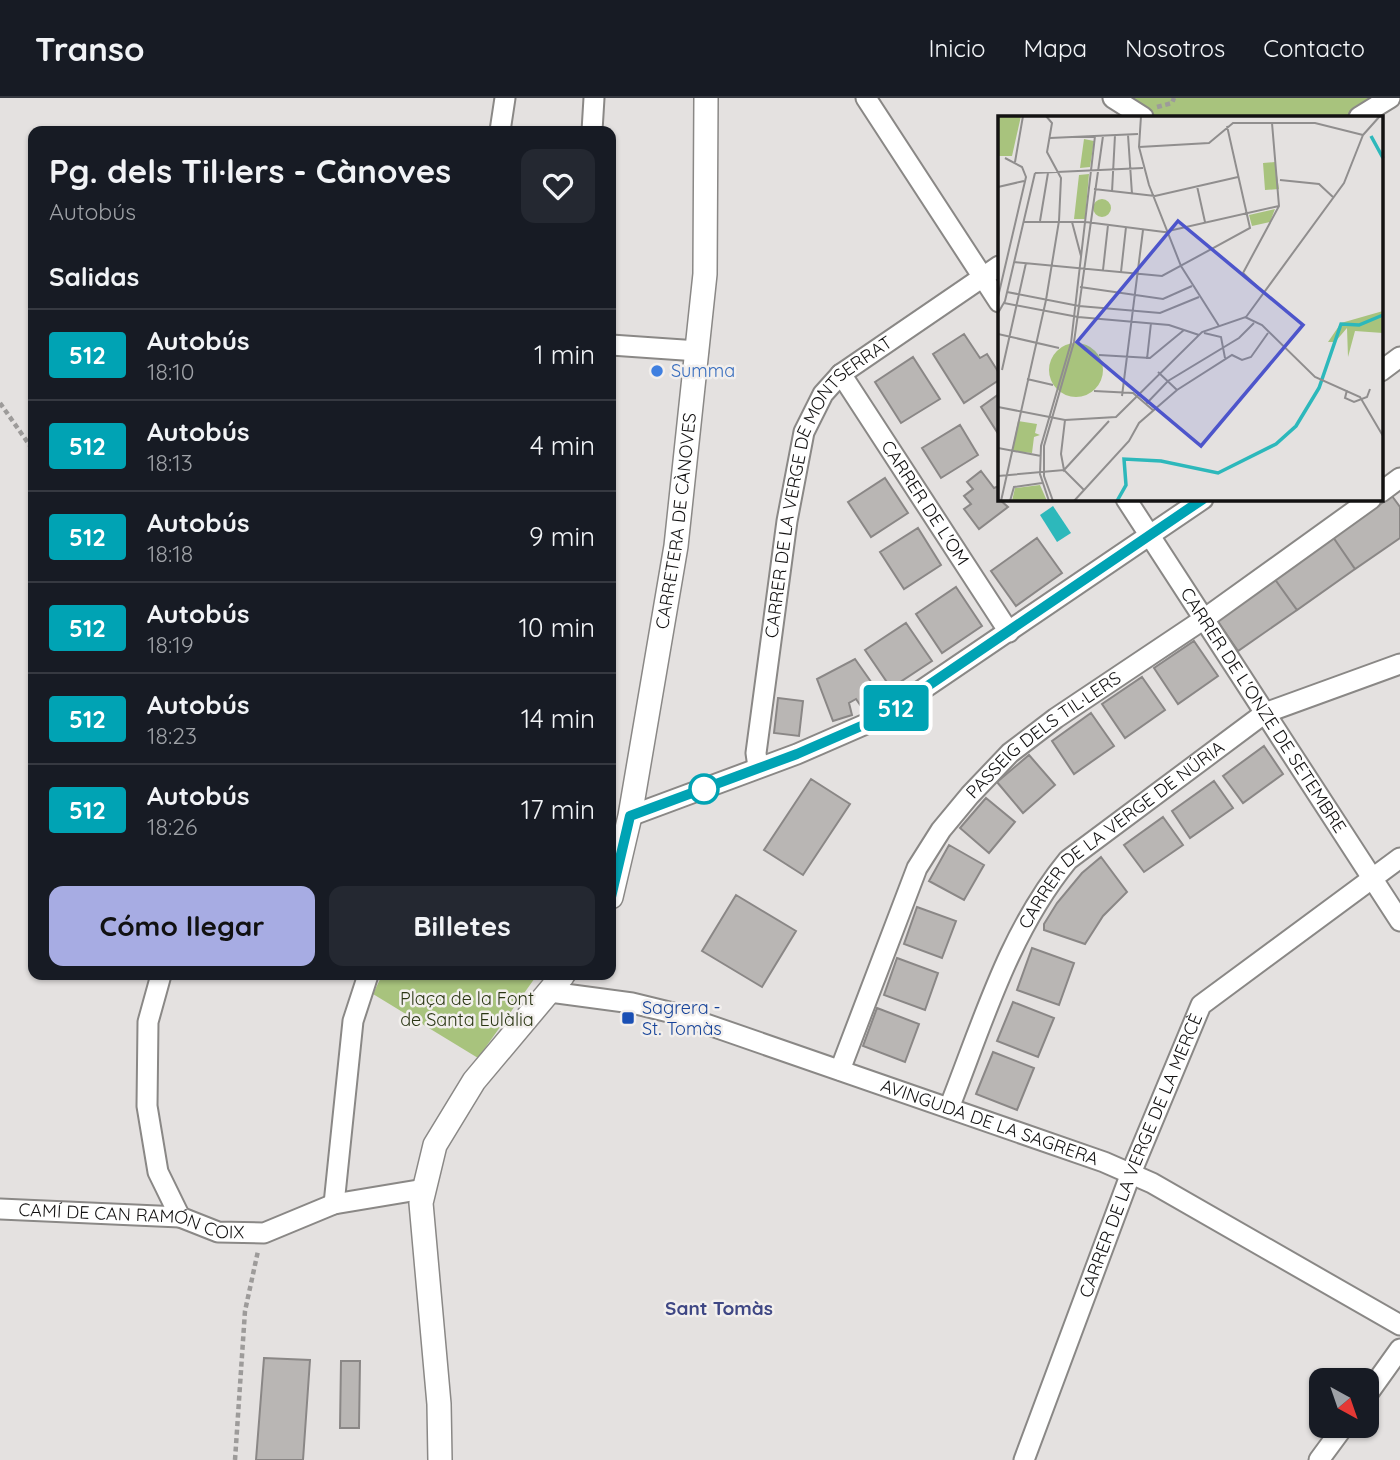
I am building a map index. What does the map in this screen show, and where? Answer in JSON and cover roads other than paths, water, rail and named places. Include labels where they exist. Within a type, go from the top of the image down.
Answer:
[{"type":"street","points":[[501,126],[505,98]]},
{"type":"street","points":[[592,126],[594,98]]},
{"type":"street","name":"CARRETERA DE CÀNOVES","points":[[616,860],[630,816],[676,546],[705,274],[706,98]]},
{"type":"street","points":[[866,98],[991,272],[998,298]]},
{"type":"street","points":[[1112,98],[1141,116]]},
{"type":"street","points":[[1361,116],[1390,98]]},
{"type":"street","name":"CARRER DE LA VERGE DE MONTSERRAT","points":[[758,767],[756,753],[772,621],[804,432],[823,394],[841,374],[991,272]]},
{"type":"street","points":[[616,345],[698,351]]},
{"type":"street","points":[[1382,370],[1400,357]]},
{"type":"street","name":"CARRER DE L'OM","points":[[841,374],[1009,632]]},
{"type":"street","points":[[1382,491],[1400,478]]},
{"type":"street","name":"CARRER DE L'ONZE DE SETEMBRE","points":[[1127,500],[1400,921]]},
{"type":"street","points":[[630,816],[882,717],[1202,500]]},
{"type":"street","name":"PASSEIG DELS TIL·LERS","points":[[840,1070],[917,868],[941,830],[1010,753],[1056,718],[1204,619],[1370,500]]},
{"type":"street","name":"CARRER DE LA VERGE DE NÚRIA","points":[[949,1108],[1017,935],[1046,887],[1068,860],[1265,713],[1400,664]]},
{"type":"street","name":"CARRER DE LA VERGE DE LA MERCÈ","points":[[1024,1460],[1131,1173],[1201,1004],[1371,876],[1400,858]]},
{"type":"street","points":[[159,980],[148,1022],[147,1106],[158,1172],[180,1217]]},
{"type":"street","points":[[334,1204],[353,1021],[366,980]]},
{"type":"street","points":[[440,1460],[439,1404],[421,1203],[424,1189],[435,1145],[474,1081],[557,983]]},
{"type":"street","name":"AVINGUDA DE LA SAGRERA","points":[[557,983],[677,1014],[1131,1173],[1400,1325]]},
{"type":"street","name":"CAMÍ DE CAN RAMÓN COIX","points":[[0,1209],[180,1217],[218,1232],[264,1233],[334,1204],[424,1189]]},
{"type":"street","points":[[1379,1378],[1400,1349]]},
{"type":"street","points":[[1320,1460],[1336,1438]]},
{"type":"water","points":[[1053,506],[1071,533],[1057,542],[1040,515]]},
{"type":"place","name":"Summa","points":[[657,371]]},
{"type":"place","name":"Sagrera - St. Tomàs","points":[[628,1018]]},
{"type":"district","name":"Sant Tomàs","points":[[719,1308]]},
{"type":"park label","name":"Plaça de la Font de Santa Eulàlia","points":[[467,1009]]}]
